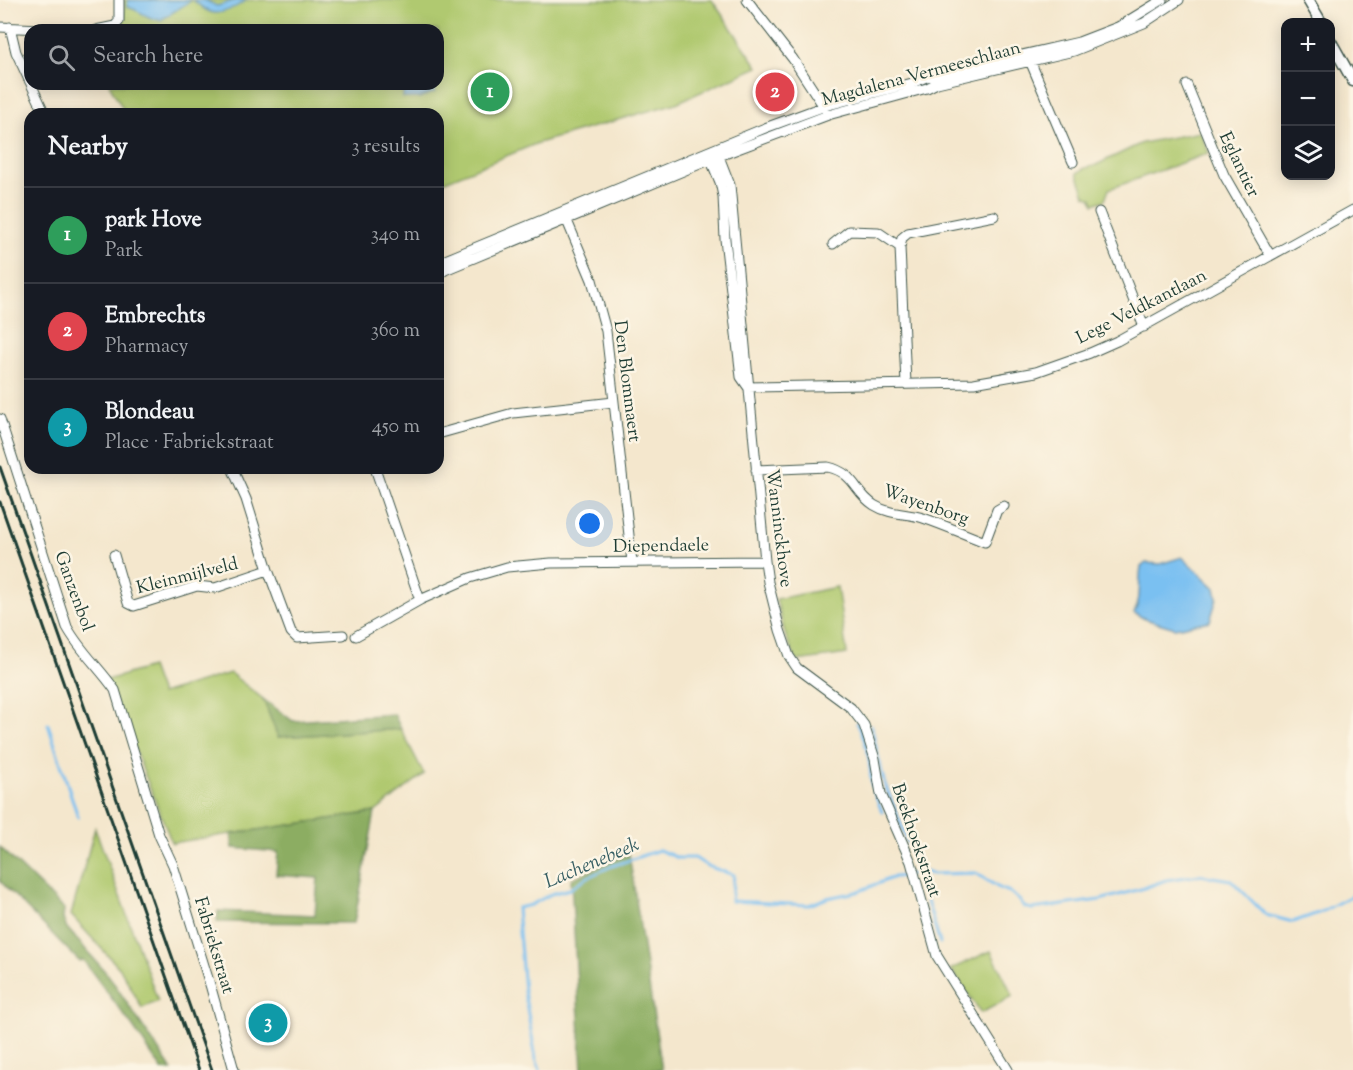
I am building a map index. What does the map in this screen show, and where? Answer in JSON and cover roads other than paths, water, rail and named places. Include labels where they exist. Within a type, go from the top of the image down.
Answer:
[{"type":"street","points":[[116,24],[119,0]]},
{"type":"street","points":[[747,0],[793,59],[826,110]]},
{"type":"street","name":"Magdalena Vermeeschlaan","points":[[444,261],[565,215],[826,110],[926,76],[1029,58],[1118,27],[1163,2],[1179,0]]},
{"type":"street","points":[[1308,0],[1319,18]]},
{"type":"street","points":[[0,27],[24,28]]},
{"type":"street","points":[[10,27],[16,52],[24,70]]},
{"type":"street","points":[[1335,49],[1353,81]]},
{"type":"street","points":[[1029,58],[1073,162]]},
{"type":"street","name":"Eglantier","points":[[1187,85],[1224,175],[1270,255]]},
{"type":"street","points":[[33,90],[42,108]]},
{"type":"street","name":"Wanninckhove","points":[[713,154],[729,185],[768,582],[785,647],[797,668]]},
{"type":"street","name":"Lege Veldkantlaan","points":[[748,387],[974,382],[1036,372],[1090,353],[1144,327],[1353,210]]},
{"type":"street","points":[[1099,212],[1144,327]]},
{"type":"street","name":"Magdalena Vermeeschlaan","points":[[444,271],[565,215]]},
{"type":"street","name":"Den Blommaert","points":[[565,215],[592,279],[602,312],[609,349],[632,562]]},
{"type":"street","points":[[906,384],[900,247],[902,238],[908,233],[994,216]]},
{"type":"street","points":[[833,244],[849,231],[878,232],[900,247]]},
{"type":"street","points":[[444,432],[513,413],[614,402]]},
{"type":"street","name":"Ganzenbol","points":[[0,419],[68,627],[76,644],[104,674],[115,690],[159,835],[173,865]]},
{"type":"street","name":"Wayenborg","points":[[756,470],[828,467],[836,469],[848,476],[867,500],[876,506],[897,514],[924,518],[985,542],[997,510],[1004,506]]},
{"type":"street","name":"Kleinmijlveld","points":[[234,474],[254,521],[268,570],[294,636],[303,638],[343,635]]},
{"type":"street","points":[[377,474],[420,600]]},
{"type":"street","name":"Kleinmijlveld","points":[[114,555],[128,603],[134,606],[197,586],[215,588],[268,570]]},
{"type":"street","name":"Diependaele","points":[[356,636],[420,600],[470,578],[507,567],[551,563],[765,561]]},
{"type":"street","name":"Beekhoekstraat","points":[[797,668],[851,708],[864,725],[875,759],[882,794],[911,862],[937,956],[1008,1070]]},
{"type":"street","name":"Fabriekstraat","points":[[173,865],[234,1070]]},
{"type":"water","points":[[128,0],[192,0],[161,20],[127,7]]},
{"type":"water","points":[[193,0],[205,0],[217,6],[236,0],[247,0],[229,10],[214,13]]},
{"type":"water","points":[[404,90],[434,90],[435,92],[419,98],[403,98]]},
{"type":"water","points":[[1182,557],[1215,588],[1217,598],[1210,621],[1175,628],[1145,619],[1134,613],[1139,597],[1141,567],[1146,563],[1160,564]]},
{"type":"waterway","points":[[914,86],[928,81]]},
{"type":"waterway","points":[[857,723],[867,750],[872,787],[882,812]]},
{"type":"waterway","points":[[48,724],[78,817]]},
{"type":"waterway","points":[[871,725],[884,782],[911,850]]},
{"type":"waterway","name":"Lachenebeek","points":[[540,1070],[524,991],[517,908],[531,905],[551,894],[570,889],[586,878],[612,866],[659,850],[678,858],[695,858],[707,866],[734,875],[731,901],[809,905],[827,898],[857,892],[894,877],[911,874]]},
{"type":"waterway","points":[[915,862],[940,943]]},
{"type":"waterway","points":[[919,871],[933,874],[976,873],[999,888],[1010,892],[1024,907],[1032,909],[1100,900],[1166,880],[1200,875],[1231,880],[1266,915],[1293,922],[1321,912],[1353,895]]},
{"type":"railway","points":[[0,467],[212,1070]]},
{"type":"railway","points":[[0,502],[199,1070]]},
{"type":"place","name":"park Hove","points":[[490,92]]},
{"type":"place","name":"Embrechts","points":[[775,92]]},
{"type":"place","name":"Blondeau","points":[[268,1023]]}]
